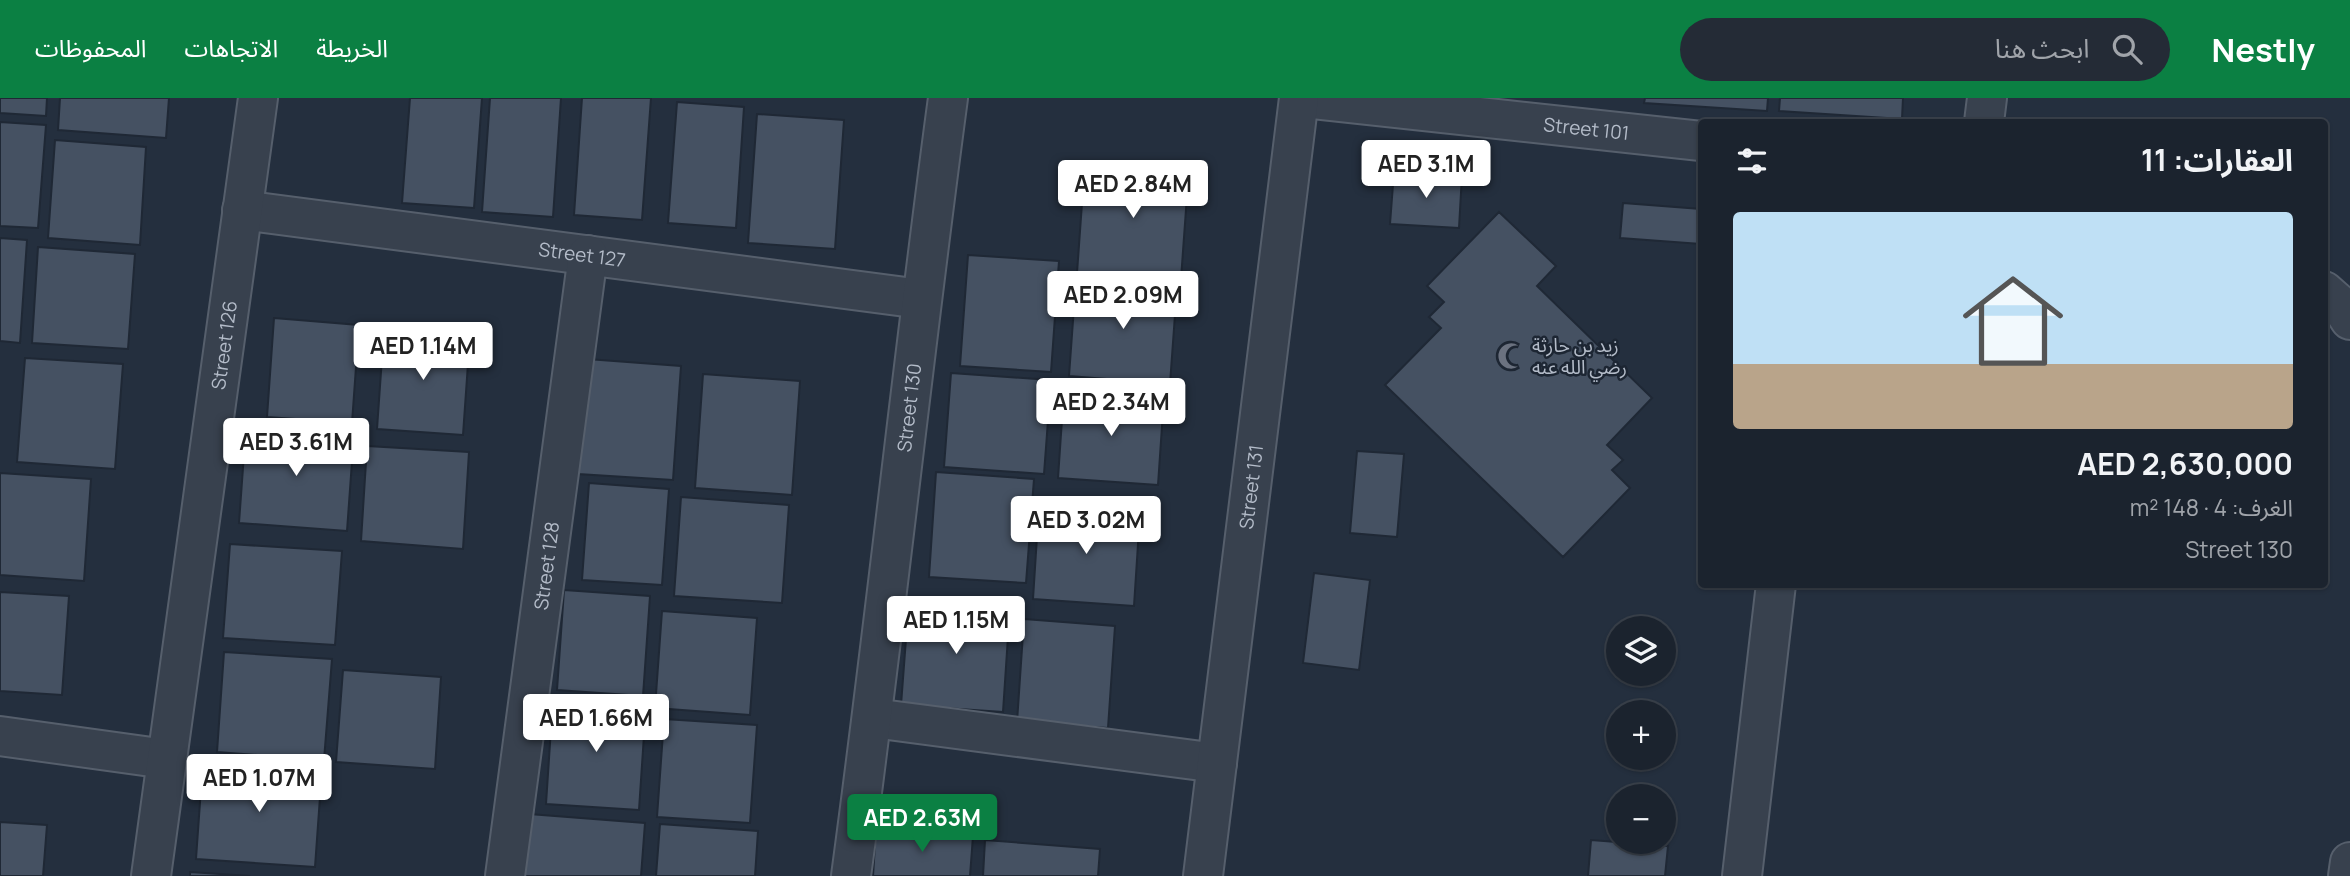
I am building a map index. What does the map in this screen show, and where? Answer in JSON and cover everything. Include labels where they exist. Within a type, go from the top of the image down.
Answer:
[{"type":"street","name":"Street 126","points":[[151,876],[257,98]]},
{"type":"street","name":"Street 130","points":[[851,876],[873,718],[921,299],[948,98]]},
{"type":"street","name":"Street 101","points":[[1302,98],[1594,113],[1698,140]]},
{"type":"street","name":"Street 131","points":[[1203,876],[1302,98]]},
{"type":"street","points":[[1984,119],[1987,98]]},
{"type":"street","name":"Street 127","points":[[242,211],[921,299]]},
{"type":"street","name":"Street 128","points":[[505,876],[588,255]]},
{"type":"street","points":[[2328,295],[2341,306],[2350,320]]},
{"type":"street","points":[[1741,876],[1776,588]]},
{"type":"street","points":[[873,718],[1217,763]]},
{"type":"street","points":[[0,736],[166,759]]},
{"type":"street","points":[[2348,876],[2350,862]]},
{"type":"building","points":[[0,98],[47,98],[46,116],[0,113]]},
{"type":"building","points":[[60,98],[169,98],[166,138],[58,130]]},
{"type":"building","points":[[410,98],[482,98],[474,208],[402,203]]},
{"type":"building","points":[[490,98],[561,98],[553,217],[482,212]]},
{"type":"building","points":[[582,98],[651,98],[642,220],[574,215]]},
{"type":"building","points":[[1645,98],[1768,98],[1767,111],[1644,103]]},
{"type":"building","points":[[1780,98],[1903,98],[1902,119],[1779,111]]},
{"type":"building","points":[[677,102],[744,107],[736,228],[668,223]]},
{"type":"building","points":[[757,114],[844,120],[835,249],[748,243]]},
{"type":"building","points":[[0,122],[46,125],[38,228],[0,226]]},
{"type":"building","points":[[55,140],[146,147],[140,245],[48,238]]},
{"type":"building","points":[[1085,161],[1189,168],[1181,279],[1077,273]]},
{"type":"building","points":[[1394,171],[1462,175],[1459,228],[1390,224]]},
{"type":"building","points":[[1623,203],[1698,209],[1698,244],[1620,238]]},
{"type":"building","name":"زيد بن حارثة رضي الله عنه","points":[[1499,212],[1556,266],[1537,286],[1652,398],[1607,445],[1623,460],[1612,470],[1630,488],[1563,557],[1385,385],[1441,328],[1429,317],[1444,302],[1427,286]]},
{"type":"building","points":[[0,238],[27,240],[20,343],[0,341]]},
{"type":"building","points":[[38,247],[135,254],[128,349],[32,343]]},
{"type":"building","points":[[968,255],[1059,261],[1051,372],[960,366]]},
{"type":"building","points":[[1076,279],[1177,287],[1170,384],[1069,376]]},
{"type":"building","points":[[274,318],[359,325],[352,423],[267,417]]},
{"type":"building","points":[[384,329],[470,335],[463,435],[377,429]]},
{"type":"building","points":[[25,358],[123,364],[115,469],[17,462]]},
{"type":"building","points":[[587,359],[681,366],[673,480],[578,474]]},
{"type":"building","points":[[951,373],[1051,380],[1044,474],[944,467]]},
{"type":"building","points":[[703,374],[800,381],[792,495],[695,488]]},
{"type":"building","points":[[1064,390],[1164,397],[1158,485],[1058,478]]},
{"type":"building","points":[[246,426],[354,434],[347,531],[239,523]]},
{"type":"building","points":[[367,446],[469,452],[463,549],[361,541]]},
{"type":"building","points":[[1357,451],[1404,454],[1397,537],[1350,533]]},
{"type":"building","points":[[936,472],[1034,479],[1026,583],[929,577]]},
{"type":"building","points":[[0,473],[91,479],[84,581],[0,575]]},
{"type":"building","points":[[589,483],[669,489],[662,585],[582,580]]},
{"type":"building","points":[[681,497],[789,505],[782,603],[674,596]]},
{"type":"building","points":[[1039,505],[1140,513],[1134,606],[1033,599]]},
{"type":"building","points":[[230,544],[342,551],[335,645],[223,638]]},
{"type":"building","points":[[1314,573],[1370,580],[1359,670],[1303,663]]},
{"type":"building","points":[[564,590],[650,596],[643,696],[557,690]]},
{"type":"building","points":[[0,592],[69,596],[62,695],[0,691]]},
{"type":"building","points":[[909,599],[1010,606],[1003,712],[901,705]]},
{"type":"building","points":[[662,611],[757,618],[750,715],[655,708]]},
{"type":"building","points":[[1024,619],[1115,626],[1108,728],[1017,722]]},
{"type":"building","points":[[224,652],[332,659],[324,760],[217,752]]},
{"type":"building","points":[[343,670],[441,677],[435,769],[336,762]]},
{"type":"building","points":[[553,698],[646,705],[639,810],[546,804]]},
{"type":"building","points":[[664,719],[757,725],[750,823],[657,817]]},
{"type":"building","points":[[203,760],[322,769],[315,867],[196,859]]},
{"type":"building","points":[[529,814],[645,823],[641,876],[524,876]]},
{"type":"building","points":[[0,822],[47,825],[43,876],[0,876]]},
{"type":"building","points":[[660,824],[758,831],[755,876],[656,876]]},
{"type":"building","points":[[876,829],[973,836],[970,876],[873,876]]},
{"type":"building","points":[[985,840],[1100,849],[1098,876],[983,876]]},
{"type":"building","points":[[1591,840],[1606,841],[1606,854],[1667,854],[1665,876],[1588,876]]},
{"type":"building","points":[[190,872],[250,876],[190,876]]},
{"type":"place","name":"زيد بن حارثة رضي الله عنه","points":[[1511,356]]}]
